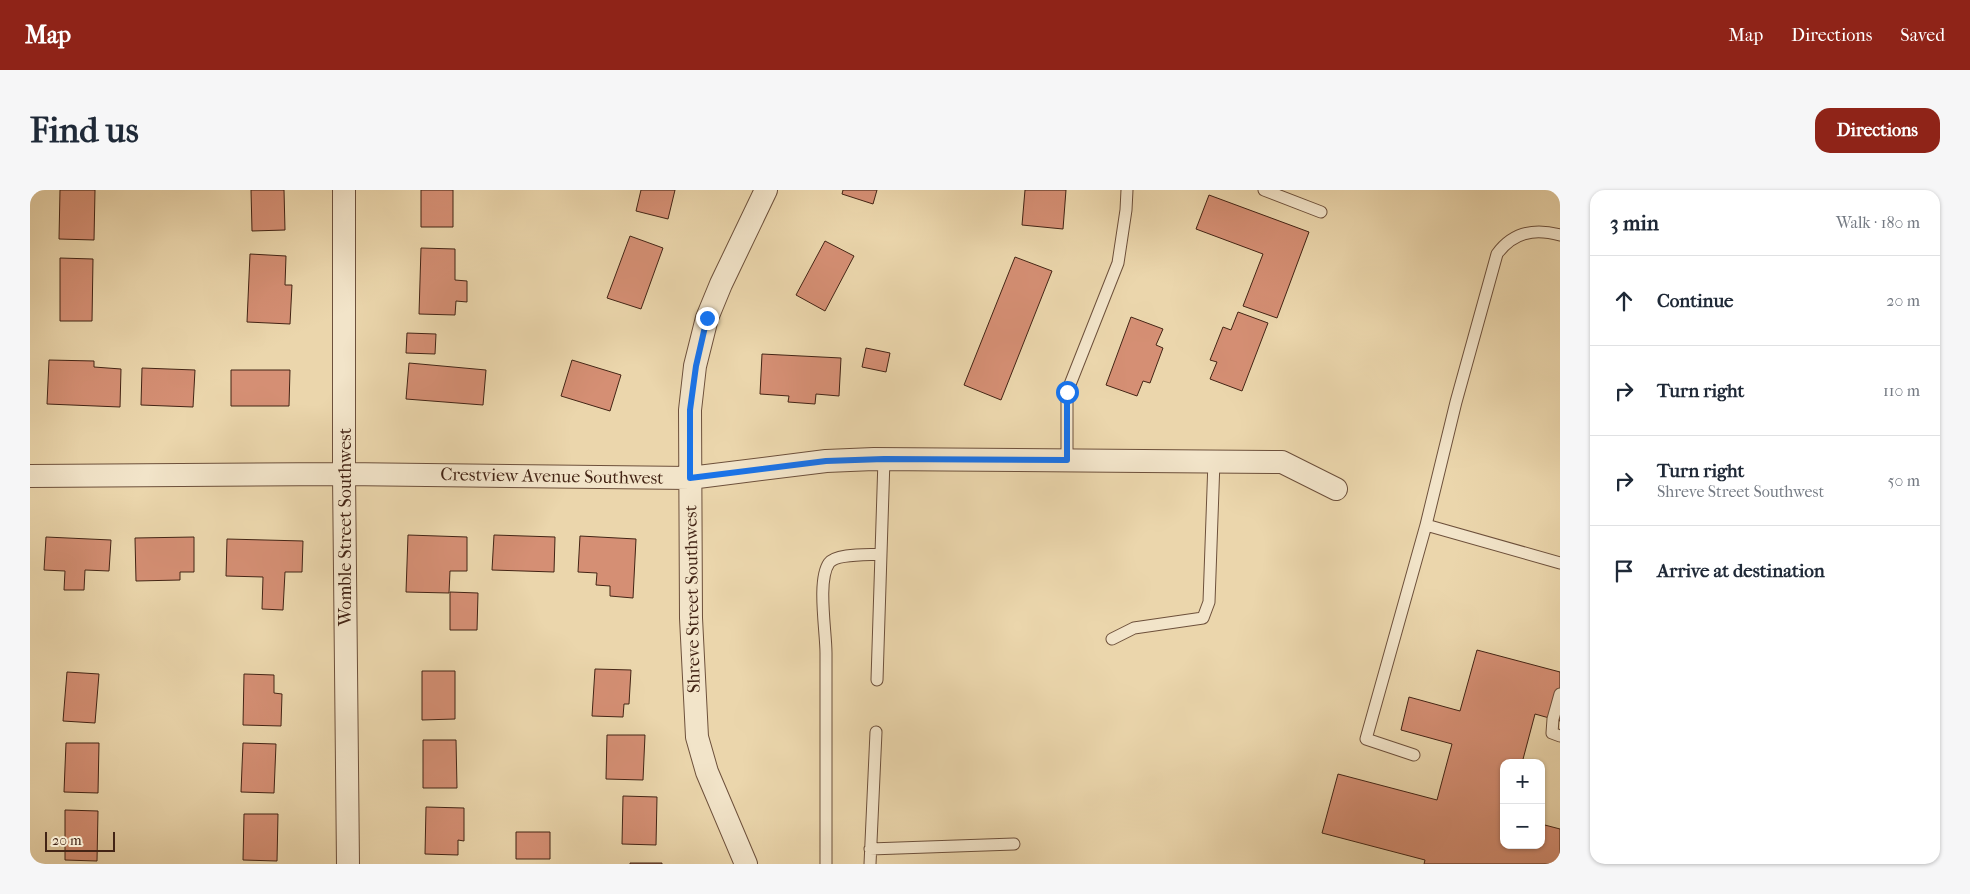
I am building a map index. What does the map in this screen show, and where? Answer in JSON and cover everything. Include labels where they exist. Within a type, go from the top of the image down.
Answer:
[{"type":"street","name":"Womble Street Southwest","points":[[344,190],[344,474],[348,864]]},
{"type":"street","name":"Shreve Street Southwest","points":[[746,864],[707,772],[696,737],[691,618],[690,410],[696,366],[707,318],[721,284],[766,190]]},
{"type":"street","name":"Crestview Avenue Southwest","points":[[30,476],[344,474],[690,478],[826,461],[884,459],[1214,461],[1282,462],[1336,489]]},
{"type":"lane","points":[[1067,460],[1067,392],[1118,263],[1127,190]]},
{"type":"lane","points":[[1264,190],[1321,212]]},
{"type":"lane","points":[[1414,754],[1366,739],[1426,525],[1456,402],[1497,254],[1505,243],[1516,236],[1546,231],[1560,235]]},
{"type":"lane","points":[[877,680],[884,459]]},
{"type":"lane","points":[[1112,639],[1134,628],[1203,618],[1209,602],[1214,461]]},
{"type":"lane","points":[[1426,525],[1560,563]]},
{"type":"lane","points":[[826,864],[826,650],[823,605],[826,570],[830,561],[838,557],[881,554]]},
{"type":"lane","points":[[1560,694],[1553,719],[1552,733],[1560,736]]},
{"type":"lane","points":[[870,864],[876,732]]},
{"type":"lane","points":[[870,849],[1014,844]]},
{"type":"building","points":[[60,190],[95,190],[94,240],[59,239]]},
{"type":"building","points":[[251,190],[284,190],[285,230],[252,231]]},
{"type":"building","points":[[421,190],[453,190],[453,227],[421,227]]},
{"type":"building","points":[[641,190],[675,190],[668,219],[636,211]]},
{"type":"building","points":[[843,190],[877,190],[873,204],[842,194]]},
{"type":"building","points":[[1025,190],[1066,190],[1063,229],[1022,225]]},
{"type":"building","points":[[1209,195],[1309,232],[1277,318],[1243,306],[1263,254],[1196,229]]},
{"type":"building","points":[[630,236],[663,248],[641,309],[607,298]]},
{"type":"building","points":[[825,241],[854,256],[825,311],[796,295]]},
{"type":"building","points":[[421,248],[455,249],[455,280],[467,281],[467,302],[456,301],[455,315],[419,314]]},
{"type":"building","points":[[250,254],[286,256],[285,285],[292,285],[290,324],[247,322]]},
{"type":"building","points":[[1015,257],[1052,271],[1001,400],[964,385]]},
{"type":"building","points":[[60,258],[93,259],[92,321],[60,321]]},
{"type":"building","points":[[1238,312],[1268,323],[1242,391],[1210,379],[1217,362],[1210,360],[1223,327],[1231,330]]},
{"type":"building","points":[[1131,317],[1163,329],[1156,345],[1163,348],[1150,383],[1143,381],[1137,396],[1106,385]]},
{"type":"building","points":[[407,333],[436,334],[435,354],[406,353]]},
{"type":"building","points":[[866,348],[890,353],[886,372],[862,367]]},
{"type":"building","points":[[762,354],[841,358],[839,396],[816,394],[815,404],[788,402],[789,396],[760,394]]},
{"type":"building","points":[[49,360],[94,361],[94,367],[121,369],[120,407],[47,404]]},
{"type":"building","points":[[572,360],[621,375],[610,411],[561,396]]},
{"type":"building","points":[[409,363],[486,370],[483,405],[406,399]]},
{"type":"building","points":[[142,368],[195,370],[193,407],[141,405]]},
{"type":"building","points":[[231,370],[290,370],[289,406],[231,406]]},
{"type":"building","points":[[408,535],[467,537],[467,571],[450,571],[449,593],[406,592]]},
{"type":"building","points":[[494,535],[555,537],[554,572],[492,570]]},
{"type":"building","points":[[580,536],[636,539],[633,598],[610,596],[610,586],[596,585],[597,573],[578,572]]},
{"type":"building","points":[[46,537],[111,540],[109,571],[85,570],[84,590],[64,590],[65,571],[44,570]]},
{"type":"building","points":[[194,537],[194,572],[180,572],[180,580],[136,581],[135,538]]},
{"type":"building","points":[[227,539],[303,541],[302,572],[285,572],[283,610],[262,609],[263,577],[226,576]]},
{"type":"building","points":[[450,592],[478,593],[477,630],[450,630]]},
{"type":"building","points":[[1477,650],[1560,672],[1560,721],[1535,714],[1523,759],[1500,759],[1500,849],[1545,849],[1545,825],[1560,829],[1560,864],[1424,864],[1425,860],[1322,833],[1338,774],[1437,800],[1452,744],[1401,730],[1409,697],[1460,711]]},
{"type":"building","points":[[595,669],[631,670],[629,704],[624,704],[623,717],[592,716]]},
{"type":"building","points":[[422,671],[455,671],[455,719],[422,720]]},
{"type":"building","points":[[67,672],[99,674],[95,723],[63,721]]},
{"type":"building","points":[[244,674],[274,675],[274,693],[282,694],[281,726],[243,725]]},
{"type":"building","points":[[607,735],[645,735],[643,780],[606,779]]},
{"type":"building","points":[[423,740],[456,740],[457,788],[423,788]]},
{"type":"building","points":[[66,743],[99,743],[98,793],[64,792]]},
{"type":"building","points":[[243,743],[276,744],[274,793],[241,792]]},
{"type":"building","points":[[623,796],[657,797],[656,845],[622,844]]},
{"type":"building","points":[[426,807],[464,808],[464,841],[458,840],[458,855],[425,854]]},
{"type":"building","points":[[65,810],[98,811],[97,861],[65,860]]},
{"type":"building","points":[[244,814],[278,814],[277,861],[243,860]]},
{"type":"building","points":[[516,832],[550,832],[550,859],[516,859]]},
{"type":"building","points":[[662,863],[662,864],[630,864]]},
{"type":"route","points":[[707,318],[696,366],[690,410],[690,478],[826,461],[884,459],[1067,460],[1067,392]]}]
